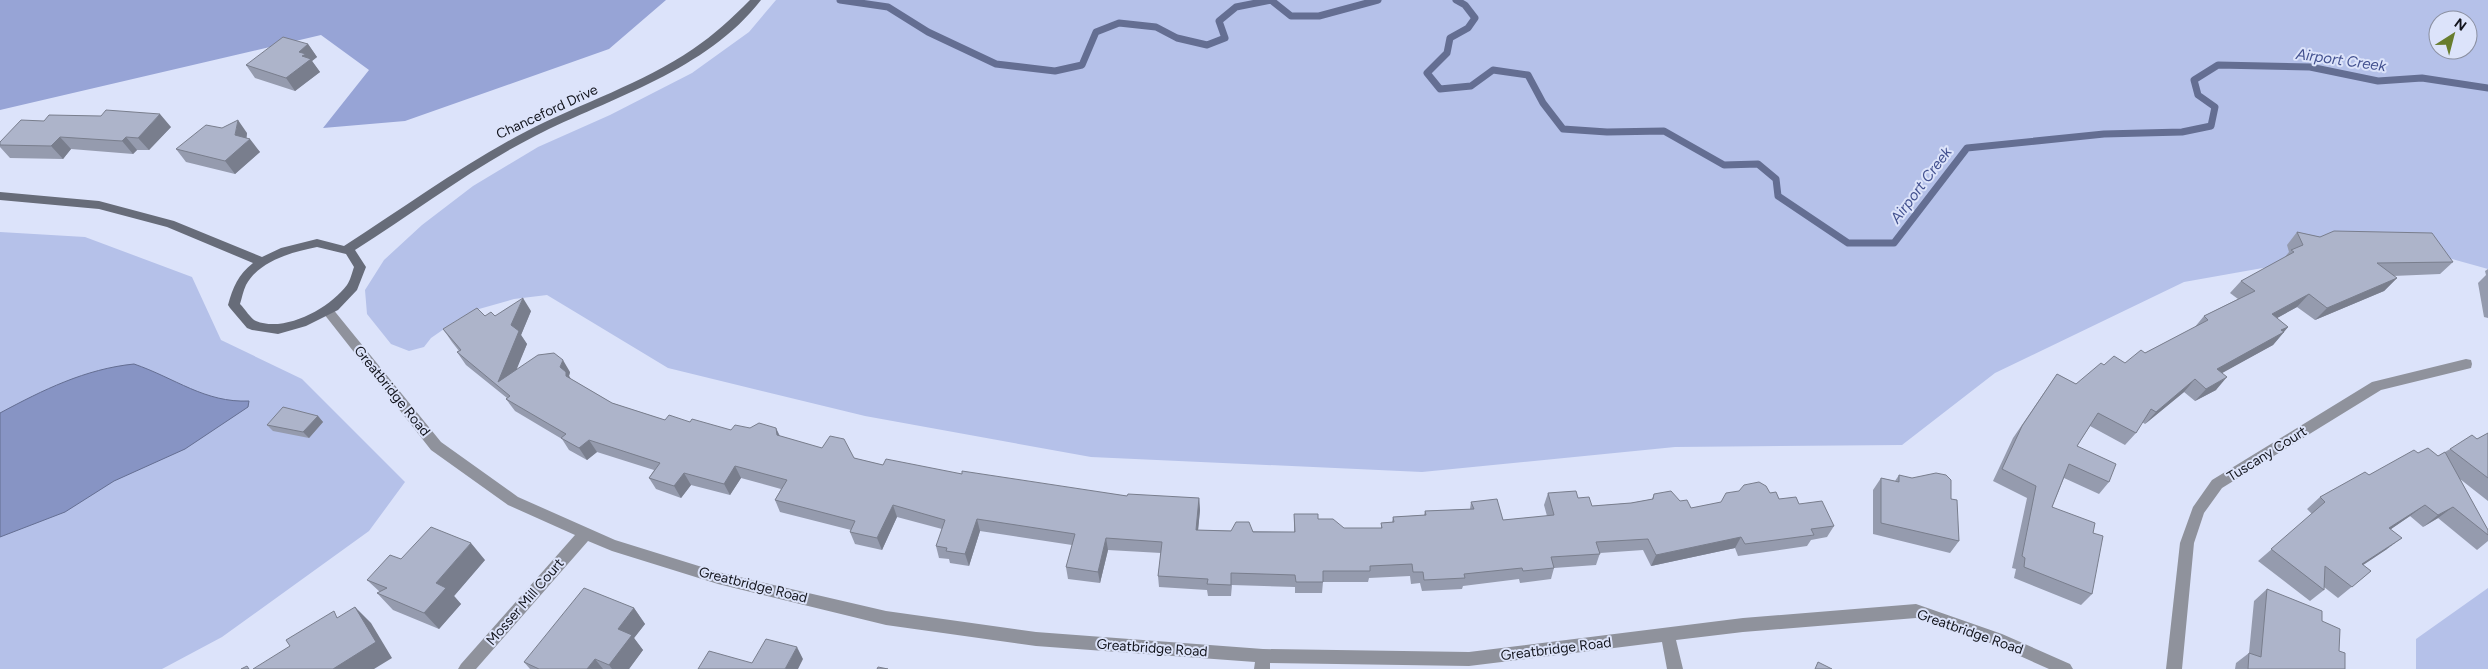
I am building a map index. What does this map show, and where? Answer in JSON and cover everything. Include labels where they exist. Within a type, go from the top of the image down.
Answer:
[{"type":"street","name":"Chanceford Drive","points":[[348,249],[498,152],[565,117],[625,92],[668,70],[700,50],[742,16],[756,0]]},
{"type":"street","points":[[0,196],[99,205],[119,210],[170,224],[263,262]]},
{"type":"street","points":[[309,244],[336,244],[348,249],[358,259],[360,272],[350,291],[328,311],[295,326],[273,329],[253,326],[239,317],[234,305],[240,284],[263,262],[280,253],[309,244]]},
{"type":"street","name":"Greatbridge Road","points":[[328,311],[436,446],[513,501],[584,534],[718,578],[886,618],[1036,639],[1262,663],[1469,659],[1668,636],[1743,625],[1916,611],[1997,639],[2065,669]]},
{"type":"street","name":"Tuscany Court","points":[[2174,669],[2187,543],[2198,511],[2217,484],[2377,386],[2466,364]]},
{"type":"street","name":"Mosser Mill Court","points":[[466,669],[584,534]]},
{"type":"street","points":[[1668,636],[1675,669]]},
{"type":"shaded area","points":[[0,0],[666,0],[609,49],[405,121],[323,128],[369,70],[321,35],[0,110]]},
{"type":"shaded area","points":[[776,0],[2488,0],[2488,269],[2398,244],[2184,282],[1995,373],[1902,445],[1675,447],[1422,472],[1091,457],[865,416],[668,368],[547,295],[514,299],[479,309],[457,320],[431,338],[424,347],[409,351],[391,344],[367,314],[365,290],[384,260],[422,225],[473,186],[538,147],[610,115],[692,73],[749,32]]},
{"type":"shaded area","points":[[0,232],[85,237],[192,277],[221,340],[302,379],[405,482],[369,531],[222,637],[162,669],[0,669]]},
{"type":"shaded area","points":[[134,364],[204,394],[233,401],[249,401],[248,407],[185,449],[114,481],[65,512],[0,537],[0,413],[32,396],[81,376]]},
{"type":"shaded area","points":[[2488,588],[2488,669],[2416,669],[2416,639]]},
{"type":"building","points":[[283,37],[308,44],[299,52],[306,54],[302,56],[311,59],[286,78],[246,65]]},
{"type":"building","points":[[106,110],[160,114],[138,138],[126,137],[122,141],[60,137],[51,146],[0,145],[0,142],[21,120],[44,121],[49,115],[101,116]]},
{"type":"building","points":[[238,120],[235,135],[250,139],[225,161],[176,149],[206,125],[222,128]]},
{"type":"building","points":[[2334,231],[2432,233],[2453,262],[2377,263],[2397,278],[2327,308],[2309,294],[2272,314],[2288,327],[2281,330],[2284,332],[2217,369],[2227,377],[2206,389],[2195,379],[2156,412],[2151,409],[2136,433],[2098,413],[2077,446],[2116,464],[2109,482],[2069,464],[2052,507],[2095,523],[2093,533],[2103,536],[2092,594],[2024,567],[2025,558],[2022,556],[2036,486],[2002,469],[2022,426],[2057,374],[2076,384],[2101,363],[2104,365],[2114,356],[2125,363],[2141,350],[2145,353],[2208,320],[2204,316],[2255,291],[2241,281],[2294,252],[2291,250],[2303,245],[2297,232],[2320,237]]},
{"type":"building","points":[[523,298],[511,325],[519,331],[498,382],[538,355],[554,353],[563,360],[560,367],[566,372],[566,376],[612,403],[665,420],[669,415],[690,422],[692,419],[731,430],[735,425],[750,428],[759,423],[776,428],[777,435],[822,448],[830,436],[844,439],[854,458],[883,465],[886,459],[962,474],[962,471],[1127,496],[1128,494],[1199,498],[1196,530],[1231,531],[1236,522],[1249,522],[1253,532],[1295,532],[1294,514],[1318,514],[1318,519],[1333,519],[1344,528],[1382,528],[1381,523],[1394,522],[1393,517],[1426,515],[1425,511],[1474,509],[1471,502],[1497,499],[1503,520],[1554,515],[1548,493],[1576,491],[1578,498],[1589,497],[1592,506],[1653,499],[1654,494],[1671,491],[1680,501],[1687,500],[1691,508],[1721,502],[1726,493],[1739,491],[1744,485],[1759,482],[1766,486],[1770,493],[1776,492],[1779,499],[1796,497],[1799,504],[1822,501],[1834,526],[1811,529],[1814,535],[1745,544],[1741,537],[1656,555],[1648,539],[1596,542],[1600,554],[1551,557],[1554,568],[1523,571],[1522,568],[1464,574],[1465,578],[1424,580],[1423,572],[1413,572],[1412,564],[1370,566],[1370,571],[1323,571],[1323,582],[1296,582],[1295,575],[1231,573],[1231,585],[1207,584],[1208,579],[1158,576],[1162,542],[1106,538],[1098,572],[1066,567],[1075,534],[977,519],[965,554],[946,551],[947,548],[936,546],[945,520],[893,505],[877,538],[850,532],[855,521],[775,500],[787,480],[735,466],[724,484],[684,473],[674,486],[649,478],[660,463],[589,440],[579,448],[561,438],[566,434],[506,399],[510,396],[457,352],[461,350],[443,329],[477,308],[485,316],[491,312],[495,316]]},
{"type":"building","points":[[283,407],[318,416],[303,432],[267,425]]},
{"type":"building","points":[[2488,433],[2488,478],[2450,449],[2472,435],[2477,439]]},
{"type":"building","points":[[2428,448],[2438,456],[2445,452],[2488,530],[2488,535],[2453,507],[2438,515],[2425,505],[2389,528],[2402,538],[2362,564],[2371,571],[2352,587],[2325,566],[2324,590],[2271,549],[2325,502],[2320,497],[2365,472],[2369,475],[2414,450],[2418,453]]},
{"type":"building","points":[[1936,473],[1946,475],[1951,480],[1951,499],[1957,500],[1959,541],[1881,523],[1881,478],[1899,482],[1899,475],[1912,478]]},
{"type":"building","points":[[431,527],[471,543],[436,583],[446,588],[424,613],[377,593],[387,588],[367,580],[390,555],[401,559]]},
{"type":"building","points":[[584,588],[634,608],[618,629],[632,635],[609,665],[595,659],[587,669],[539,669],[524,662]]},
{"type":"building","points":[[2267,589],[2322,611],[2322,621],[2340,629],[2339,651],[2345,653],[2345,669],[2248,669],[2249,653],[2261,657]]},
{"type":"building","points":[[355,607],[376,642],[333,669],[253,669],[290,646],[286,640],[334,611],[337,618]]},
{"type":"building","points":[[766,639],[797,647],[785,669],[698,669],[709,651],[752,663]]},
{"type":"building","points":[[1818,662],[1832,669],[1815,669]]},
{"type":"waterway","name":"Airport Creek","points":[[840,0],[888,7],[928,32],[996,64],[1055,71],[1082,65],[1096,32],[1119,23],[1156,27],[1177,38],[1207,45],[1225,38],[1219,21],[1236,7],[1271,0],[1291,16],[1319,16],[1378,0]]},
{"type":"waterway","name":"Airport Creek","points":[[1456,0],[1465,5],[1475,18],[1468,28],[1450,38],[1447,53],[1427,73],[1440,89],[1471,86],[1493,70],[1528,75],[1543,103],[1563,129],[1607,132],[1664,131],[1724,165],[1758,164],[1776,179],[1778,196],[1848,243],[1894,243],[1967,148],[2104,134],[2182,132],[2211,126],[2215,107],[2198,95],[2194,80],[2218,65],[2310,67],[2378,81],[2422,78],[2488,88]]}]
